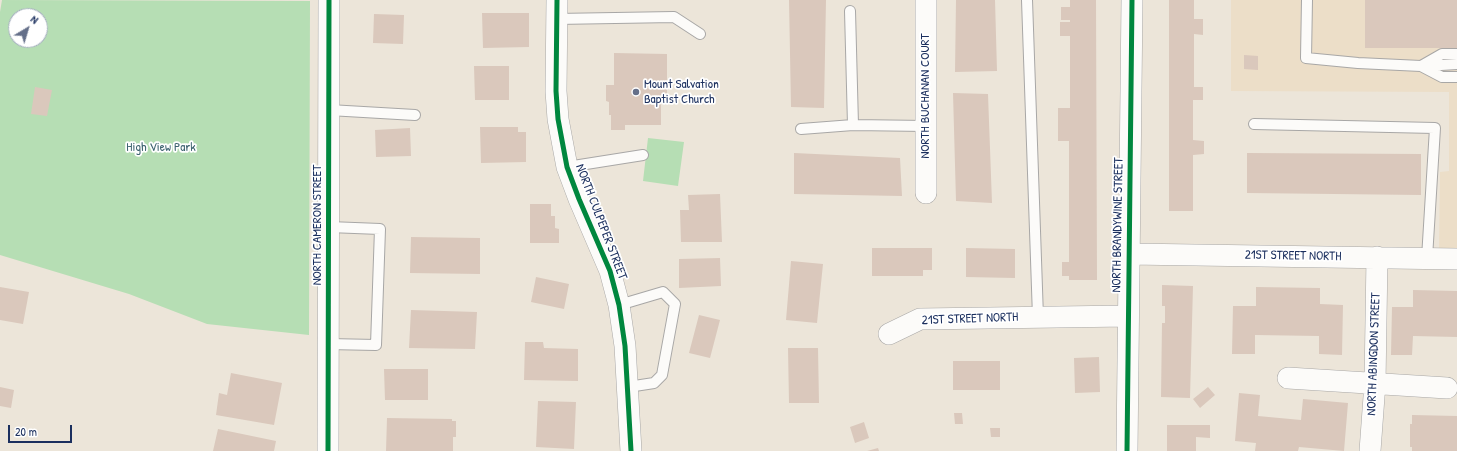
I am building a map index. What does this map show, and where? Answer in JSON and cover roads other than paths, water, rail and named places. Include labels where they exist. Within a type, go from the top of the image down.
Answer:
[{"type":"street","name":"NORTH CAMERON STREET","points":[[328,451],[329,0]]},
{"type":"street","name":"NORTH BUCHANAN COURT","points":[[926,0],[926,193]]},
{"type":"street","name":"NORTH BRANDYWINE STREET","points":[[1127,451],[1127,316],[1130,254],[1132,0]]},
{"type":"street","name":"NORTH CULPEPER STREET","points":[[556,10],[556,91],[558,119],[567,167],[610,271],[619,305],[625,346],[631,451]]},
{"type":"street","name":"21ST STREET NORTH","points":[[1130,254],[1457,259]]},
{"type":"street","name":"NORTH ABINGDON STREET","points":[[1370,451],[1375,383],[1377,257]]},
{"type":"street","name":"21ST STREET NORTH","points":[[889,334],[920,319],[1127,316]]},
{"type":"street","points":[[1288,378],[1448,388]]},
{"type":"lane","points":[[1027,0],[1038,317]]},
{"type":"lane","points":[[1307,0],[1306,58],[1358,64],[1421,66],[1457,64]]},
{"type":"lane","points":[[556,10],[674,17],[700,34]]},
{"type":"lane","points":[[850,11],[853,125]]},
{"type":"lane","points":[[1421,66],[1442,54],[1457,54]]},
{"type":"lane","points":[[1421,66],[1442,77],[1457,77]]},
{"type":"lane","points":[[329,110],[416,115]]},
{"type":"lane","points":[[1254,124],[1435,128],[1427,258]]},
{"type":"lane","points":[[801,129],[853,125],[926,126]]},
{"type":"lane","points":[[567,167],[643,155]]},
{"type":"lane","points":[[328,344],[376,345],[380,229],[329,228]]},
{"type":"lane","points":[[619,305],[663,292],[675,304],[662,375],[654,383],[628,387]]},
{"type":"place","name":"Mount Salvation Baptist Church","points":[[636,92]]},
{"type":"park label","name":"High View Park","points":[[161,148]]}]
